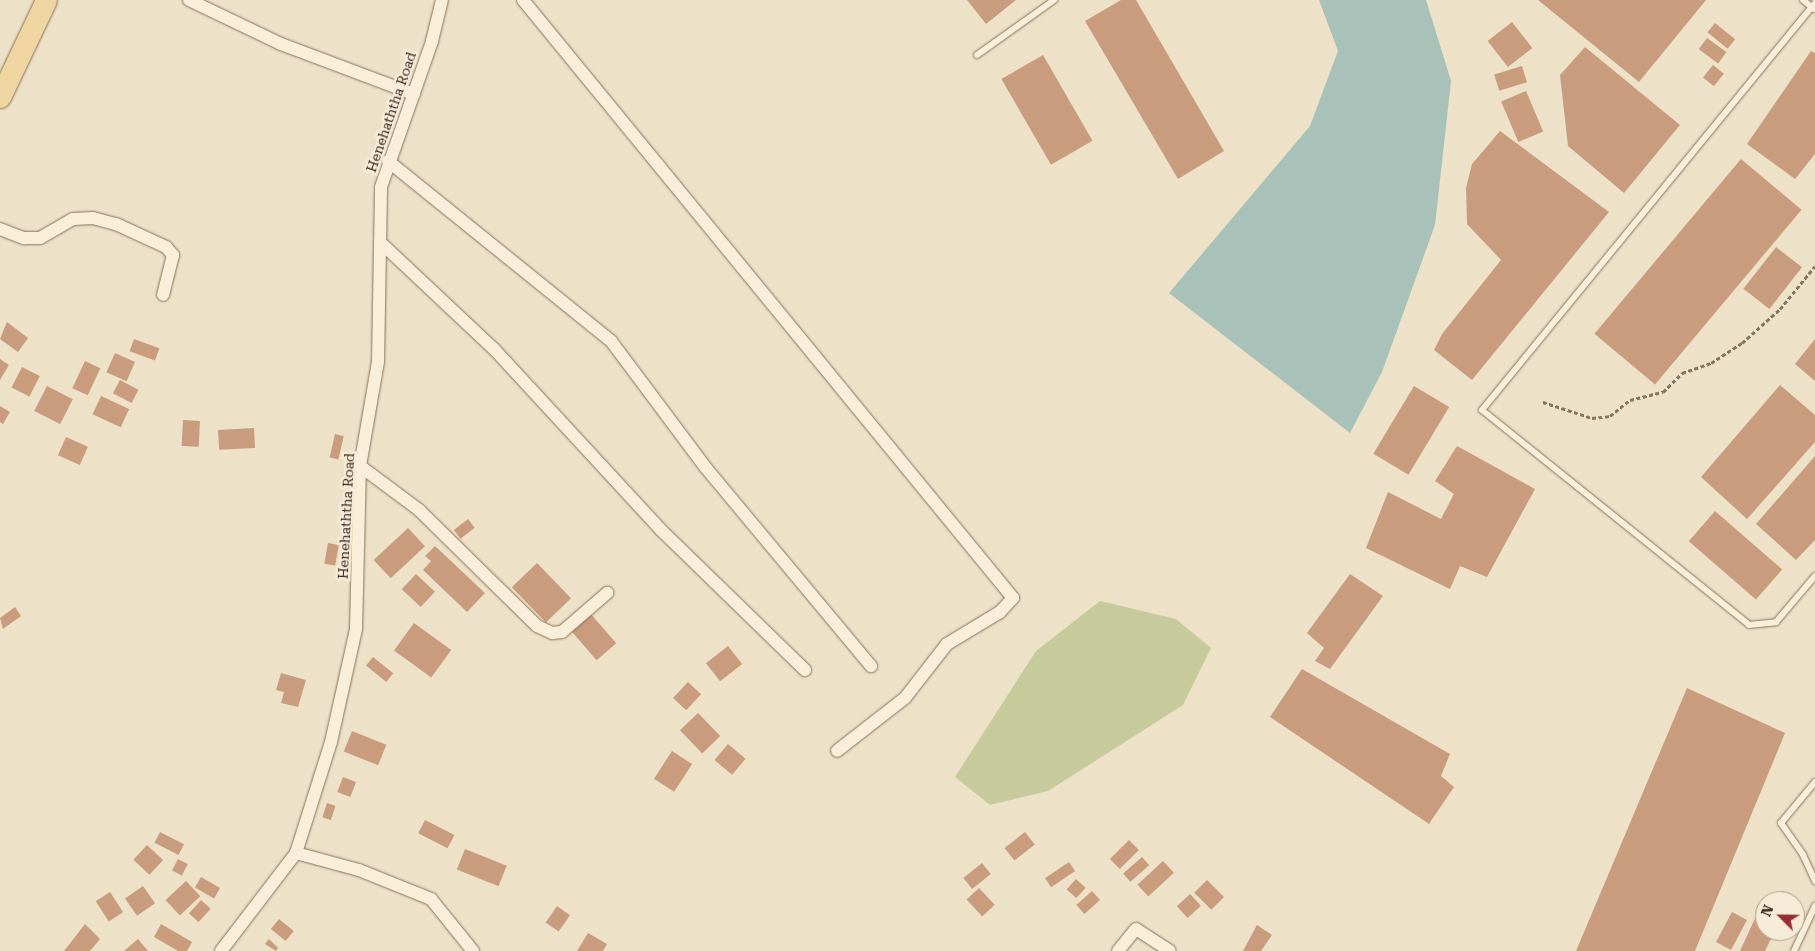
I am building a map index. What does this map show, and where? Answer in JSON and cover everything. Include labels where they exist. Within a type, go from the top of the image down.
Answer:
[{"type":"main road","points":[[0,97],[46,0]]},
{"type":"street","points":[[189,0],[281,44],[414,94]]},
{"type":"street","name":"Henehaththa Road","points":[[221,951],[296,853],[332,742],[356,630],[360,466],[378,362],[381,187],[388,161],[414,94],[442,0]]},
{"type":"street","points":[[523,0],[1013,598],[1000,612],[947,644],[905,698],[837,751]]},
{"type":"street","points":[[388,161],[588,319],[611,341],[706,468],[871,666]]},
{"type":"street","points":[[0,229],[24,238],[40,238],[73,219],[93,218],[116,224],[166,247],[173,255],[163,295]]},
{"type":"street","points":[[380,242],[494,349],[661,530],[805,670]]},
{"type":"street","points":[[360,466],[419,510],[537,626],[552,633],[562,632],[607,593]]},
{"type":"street","points":[[296,853],[359,870],[431,899],[473,951]]},
{"type":"street","points":[[1118,951],[1136,929],[1170,951]]},
{"type":"lane","points":[[977,55],[1054,0]]},
{"type":"lane","points":[[1803,0],[1814,7],[1482,410],[1749,625],[1776,622],[1815,576]]},
{"type":"lane","points":[[1815,782],[1781,823],[1803,855],[1815,882]]},
{"type":"lane","points":[[1794,951],[1815,906]]},
{"type":"path","points":[[1544,402],[1592,418],[1610,416],[1630,400],[1663,392],[1682,373],[1711,362],[1742,343],[1780,310],[1815,266]]},
{"type":"green space","points":[[1100,601],[1176,619],[1211,648],[1183,705],[1048,791],[990,805],[955,777],[1036,651]]},
{"type":"water","points":[[1319,0],[1426,0],[1451,81],[1435,225],[1382,372],[1350,433],[1169,293],[1310,126],[1338,51]]},
{"type":"building","points":[[967,0],[1016,0],[986,24]]},
{"type":"building","points":[[1121,0],[1136,0],[1224,151],[1178,179],[1085,21]]},
{"type":"building","points":[[1538,0],[1706,0],[1639,82]]},
{"type":"building","points":[[1512,22],[1532,48],[1508,67],[1488,41]]},
{"type":"building","points":[[1715,23],[1735,39],[1728,49],[1707,32]]},
{"type":"building","points":[[1707,38],[1726,52],[1718,63],[1699,49]]},
{"type":"building","points":[[1585,47],[1680,125],[1624,193],[1568,146],[1560,75]]},
{"type":"building","points":[[1811,51],[1815,53],[1815,154],[1795,179],[1747,144]]},
{"type":"building","points":[[1043,55],[1092,141],[1051,165],[1001,79]]},
{"type":"building","points":[[1713,65],[1724,74],[1714,86],[1703,77]]},
{"type":"building","points":[[1522,66],[1527,82],[1499,91],[1494,74]]},
{"type":"building","points":[[1526,91],[1543,132],[1518,142],[1501,102]]},
{"type":"building","points":[[1500,131],[1609,212],[1472,380],[1434,350],[1442,334],[1501,260],[1467,224],[1466,188],[1472,164]]},
{"type":"building","points":[[1741,159],[1802,210],[1655,384],[1594,334]]},
{"type":"building","points":[[1776,247],[1802,267],[1769,309],[1743,289]]},
{"type":"building","points":[[7,322],[28,338],[18,352],[0,339]]},
{"type":"building","points":[[134,339],[159,348],[155,360],[130,351]]},
{"type":"building","points":[[1815,339],[1815,381],[1795,364]]},
{"type":"building","points":[[115,353],[135,362],[127,381],[106,372]]},
{"type":"building","points":[[0,359],[9,365],[0,380]]},
{"type":"building","points":[[85,361],[100,368],[88,395],[72,388]]},
{"type":"building","points":[[22,367],[40,376],[29,397],[12,387]]},
{"type":"building","points":[[120,380],[139,390],[131,403],[113,393]]},
{"type":"building","points":[[1780,385],[1815,415],[1815,442],[1747,519],[1701,477]]},
{"type":"building","points":[[47,386],[73,399],[60,424],[34,411]]},
{"type":"building","points":[[1414,386],[1449,407],[1408,475],[1373,454]]},
{"type":"building","points":[[101,396],[129,409],[121,427],[93,414]]},
{"type":"building","points":[[0,406],[10,412],[3,424],[0,422]]},
{"type":"building","points":[[183,420],[200,421],[199,447],[182,446]]},
{"type":"building","points":[[254,428],[255,448],[219,450],[218,430]]},
{"type":"building","points":[[335,434],[344,436],[338,459],[330,457]]},
{"type":"building","points":[[66,437],[88,447],[80,465],[58,455]]},
{"type":"building","points":[[1457,446],[1535,489],[1487,577],[1460,566],[1450,589],[1366,548],[1388,492],[1441,519],[1454,494],[1435,481]]},
{"type":"building","points":[[1815,456],[1815,540],[1796,560],[1756,524]]},
{"type":"building","points":[[1715,511],[1782,569],[1756,600],[1689,541]]},
{"type":"building","points":[[468,519],[475,528],[461,539],[454,530]]},
{"type":"building","points":[[408,528],[425,546],[391,578],[374,560]]},
{"type":"building","points":[[328,543],[339,545],[335,566],[324,564]]},
{"type":"building","points":[[435,546],[485,593],[467,612],[423,570],[431,561],[425,556]]},
{"type":"building","points":[[537,563],[571,598],[546,623],[512,587]]},
{"type":"building","points":[[416,574],[435,592],[421,607],[402,589]]},
{"type":"building","points":[[1350,574],[1383,596],[1330,669],[1315,661],[1324,648],[1307,633]]},
{"type":"building","points":[[15,607],[21,616],[3,629],[0,618]]},
{"type":"building","points":[[590,613],[616,643],[597,660],[570,630]]},
{"type":"building","points":[[414,623],[451,650],[431,678],[394,651]]},
{"type":"building","points":[[728,646],[742,664],[720,681],[706,663]]},
{"type":"building","points":[[373,657],[393,673],[386,682],[366,666]]},
{"type":"building","points":[[1302,669],[1450,754],[1441,776],[1454,787],[1429,824],[1270,717]]},
{"type":"building","points":[[281,673],[306,680],[298,707],[281,703],[284,692],[276,690]]},
{"type":"building","points":[[688,682],[701,694],[686,710],[673,698]]},
{"type":"building","points":[[1687,688],[1785,733],[1695,951],[1576,951]]},
{"type":"building","points":[[698,713],[720,736],[702,753],[680,730]]},
{"type":"building","points":[[352,731],[386,745],[378,765],[344,751]]},
{"type":"building","points":[[728,744],[746,759],[732,775],[715,760]]},
{"type":"building","points":[[672,751],[692,764],[674,792],[654,779]]},
{"type":"building","points":[[343,777],[356,782],[350,797],[337,792]]},
{"type":"building","points":[[327,803],[336,806],[331,820],[322,817]]},
{"type":"building","points":[[425,820],[454,835],[448,848],[418,833]]},
{"type":"building","points":[[160,832],[184,844],[179,855],[155,843]]},
{"type":"building","points":[[1025,832],[1035,845],[1014,861],[1005,848]]},
{"type":"building","points":[[1129,840],[1139,850],[1120,869],[1110,859]]},
{"type":"building","points":[[147,845],[163,860],[149,875],[133,860]]},
{"type":"building","points":[[465,849],[507,866],[498,886],[457,869]]},
{"type":"building","points":[[1142,857],[1149,865],[1130,882],[1123,873]]},
{"type":"building","points":[[178,859],[188,864],[182,876],[172,871]]},
{"type":"building","points":[[1163,861],[1174,873],[1148,897],[1137,885]]},
{"type":"building","points":[[1069,862],[1075,871],[1051,887],[1045,878]]},
{"type":"building","points":[[982,863],[991,874],[972,889],[963,878]]},
{"type":"building","points":[[201,877],[220,888],[214,898],[195,887]]},
{"type":"building","points":[[1076,879],[1086,888],[1076,898],[1067,889]]},
{"type":"building","points":[[1207,880],[1224,897],[1211,910],[1194,893]]},
{"type":"building","points":[[186,881],[200,896],[180,915],[166,900]]},
{"type":"building","points":[[143,886],[155,903],[137,916],[125,899]]},
{"type":"building","points":[[979,888],[995,905],[982,916],[967,900]]},
{"type":"building","points":[[1092,891],[1100,900],[1084,914],[1076,905]]},
{"type":"building","points":[[110,892],[123,912],[109,921],[96,901]]},
{"type":"building","points":[[1190,894],[1201,906],[1188,918],[1177,906]]},
{"type":"building","points":[[201,900],[211,909],[199,922],[189,913]]},
{"type":"building","points":[[557,906],[570,915],[559,932],[546,922]]},
{"type":"building","points":[[1732,912],[1747,920],[1731,950],[1716,942]]},
{"type":"building","points":[[279,919],[294,931],[286,941],[271,929]]},
{"type":"building","points":[[1755,919],[1755,941],[1770,941],[1765,951],[1740,951]]},
{"type":"building","points":[[85,924],[100,939],[90,951],[64,951]]},
{"type":"building","points":[[161,924],[192,942],[187,951],[178,951],[154,937]]},
{"type":"building","points":[[1257,925],[1272,935],[1261,951],[1243,951]]},
{"type":"building","points":[[588,933],[607,944],[603,951],[577,951]]},
{"type":"building","points":[[138,939],[148,951],[124,951]]},
{"type":"building","points":[[269,939],[278,948],[276,951],[265,944]]}]
